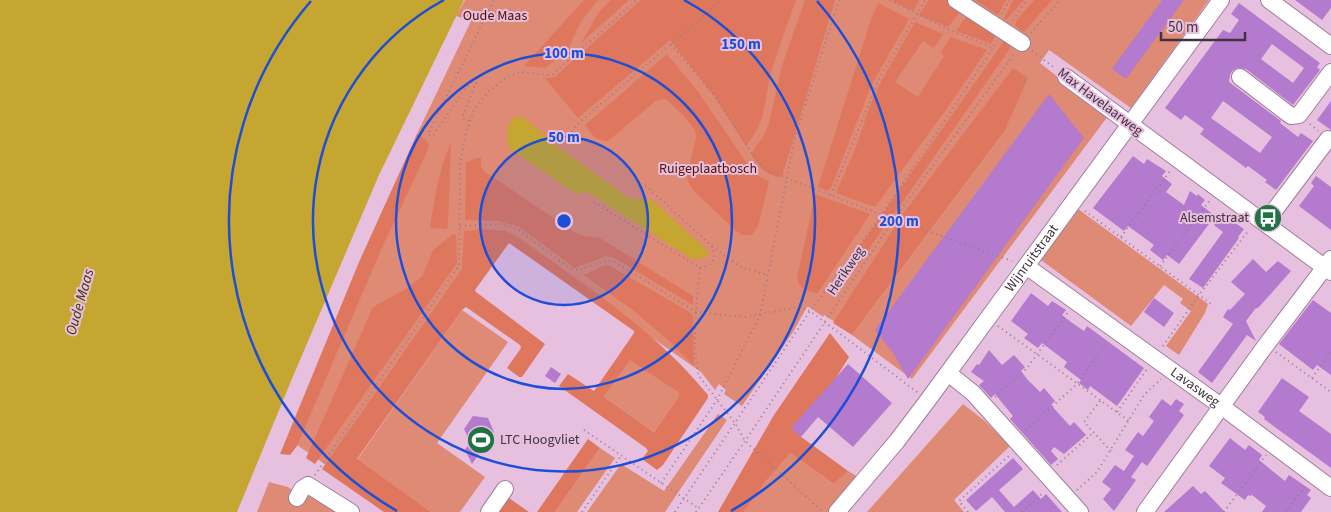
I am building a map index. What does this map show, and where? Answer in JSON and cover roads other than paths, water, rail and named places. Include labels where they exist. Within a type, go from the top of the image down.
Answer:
[{"type":"street","points":[[956,0],[1022,43]]},
{"type":"street","name":"Wijnruitstraat","points":[[838,512],[928,400],[1221,0]]},
{"type":"street","points":[[1268,0],[1328,38]]},
{"type":"street","points":[[1240,77],[1291,116],[1299,115],[1331,72]]},
{"type":"street","name":"Max Havelaarweg","points":[[1066,77],[1218,189],[1329,266]]},
{"type":"street","points":[[1262,220],[1328,139]]},
{"type":"street","name":"Lavasweg","points":[[1026,266],[1221,406],[1331,488]]},
{"type":"street","points":[[1145,512],[1266,345],[1329,266]]},
{"type":"street","points":[[948,373],[973,393],[1080,512]]},
{"type":"street","points":[[297,498],[302,489],[313,478],[351,512]]},
{"type":"street","points":[[489,512],[505,489]]},
{"type":"water","name":"Oude Maas","points":[[0,0],[464,0],[379,175],[237,512],[0,512]]},
{"type":"water","points":[[516,116],[524,118],[557,146],[630,199],[652,200],[707,250],[708,255],[704,258],[692,259],[587,192],[576,194],[513,151],[508,143],[507,133],[510,124]]},
{"type":"place","name":"Alsemstraat","points":[[1268,218]]},
{"type":"place","name":"LTC Hoogvliet","points":[[481,440]]},
{"type":"park label","name":"Ruigeplaatbosch","points":[[708,169]]}]
